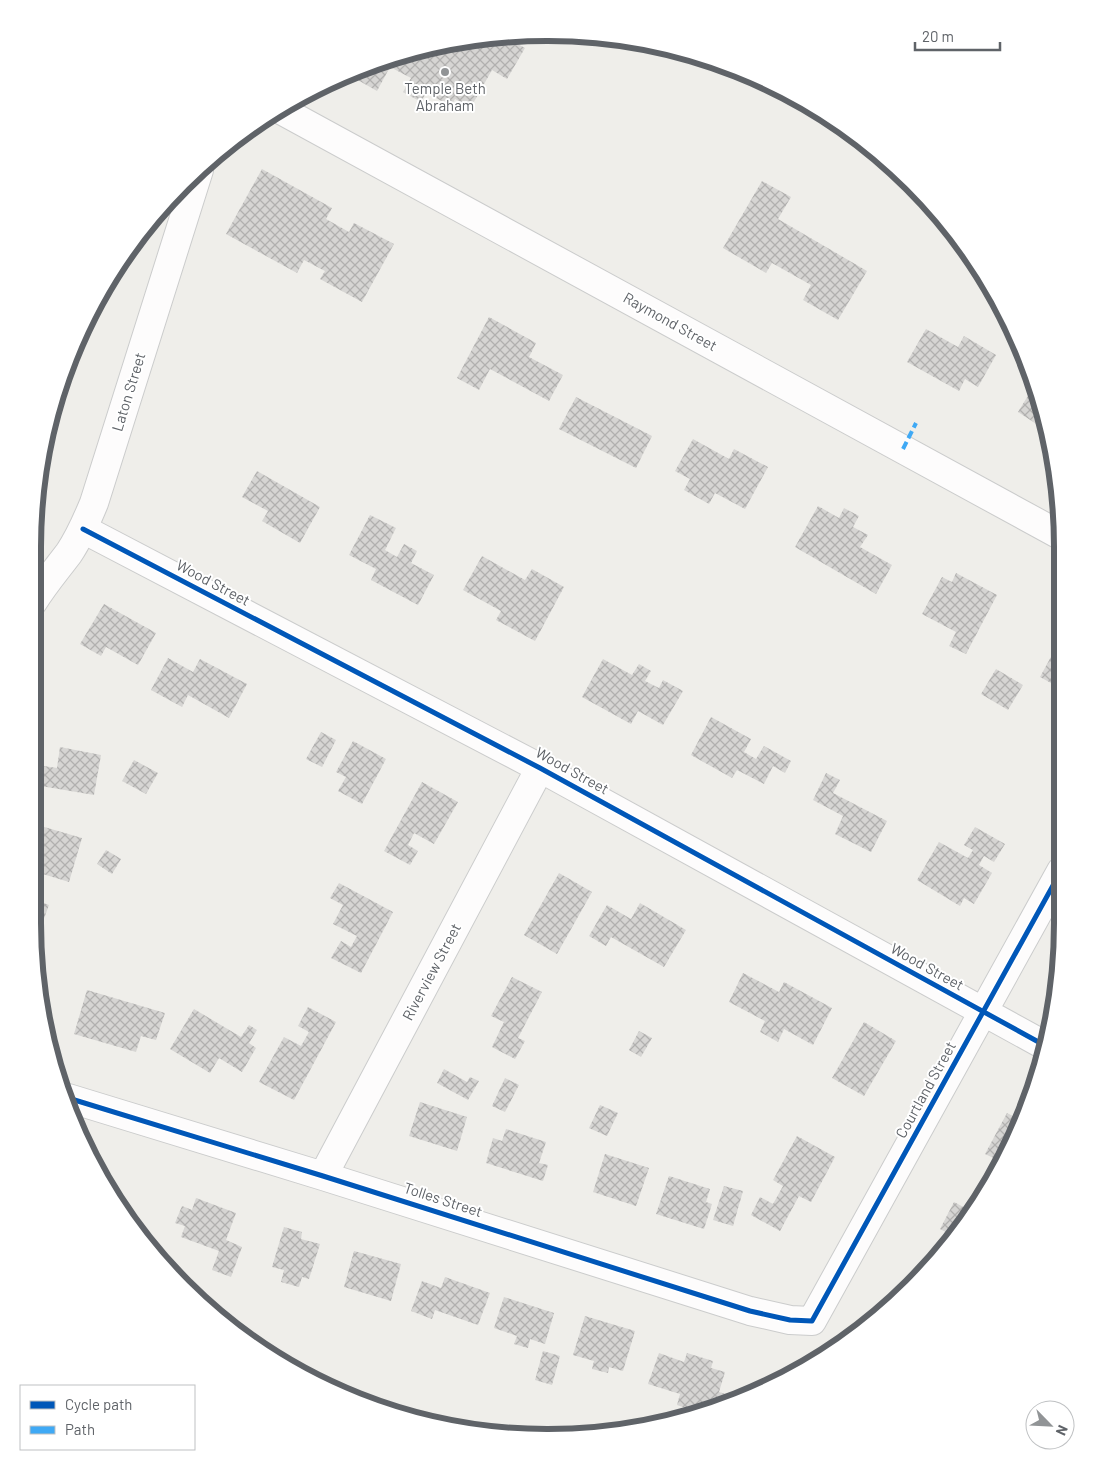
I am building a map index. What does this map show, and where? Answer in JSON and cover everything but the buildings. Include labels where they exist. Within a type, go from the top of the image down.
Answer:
[{"type":"street","name":"Raymond Street","points":[[287,113],[1054,532]]},
{"type":"street","name":"Laton Street","points":[[41,589],[70,551],[83,529],[94,503],[194,186]]},
{"type":"street","name":"Wood Street","points":[[83,529],[540,768],[1039,1042]]},
{"type":"street","name":"Riverview Street","points":[[323,1176],[540,768]]},
{"type":"street","name":"Courtland Street","points":[[812,1322],[1054,884]]},
{"type":"street","name":"Tolles Street","points":[[74,1100],[323,1176],[750,1311],[790,1320],[812,1322]]},
{"type":"marked path","points":[[903,449],[916,423]]},
{"type":"cycle path","points":[[83,529],[540,768],[1039,1042]]},
{"type":"cycle path","points":[[74,1100],[323,1176],[750,1311],[790,1320],[812,1321],[1054,884]]},
{"type":"place","name":"Temple Beth Abraham","points":[[445,72]]}]
